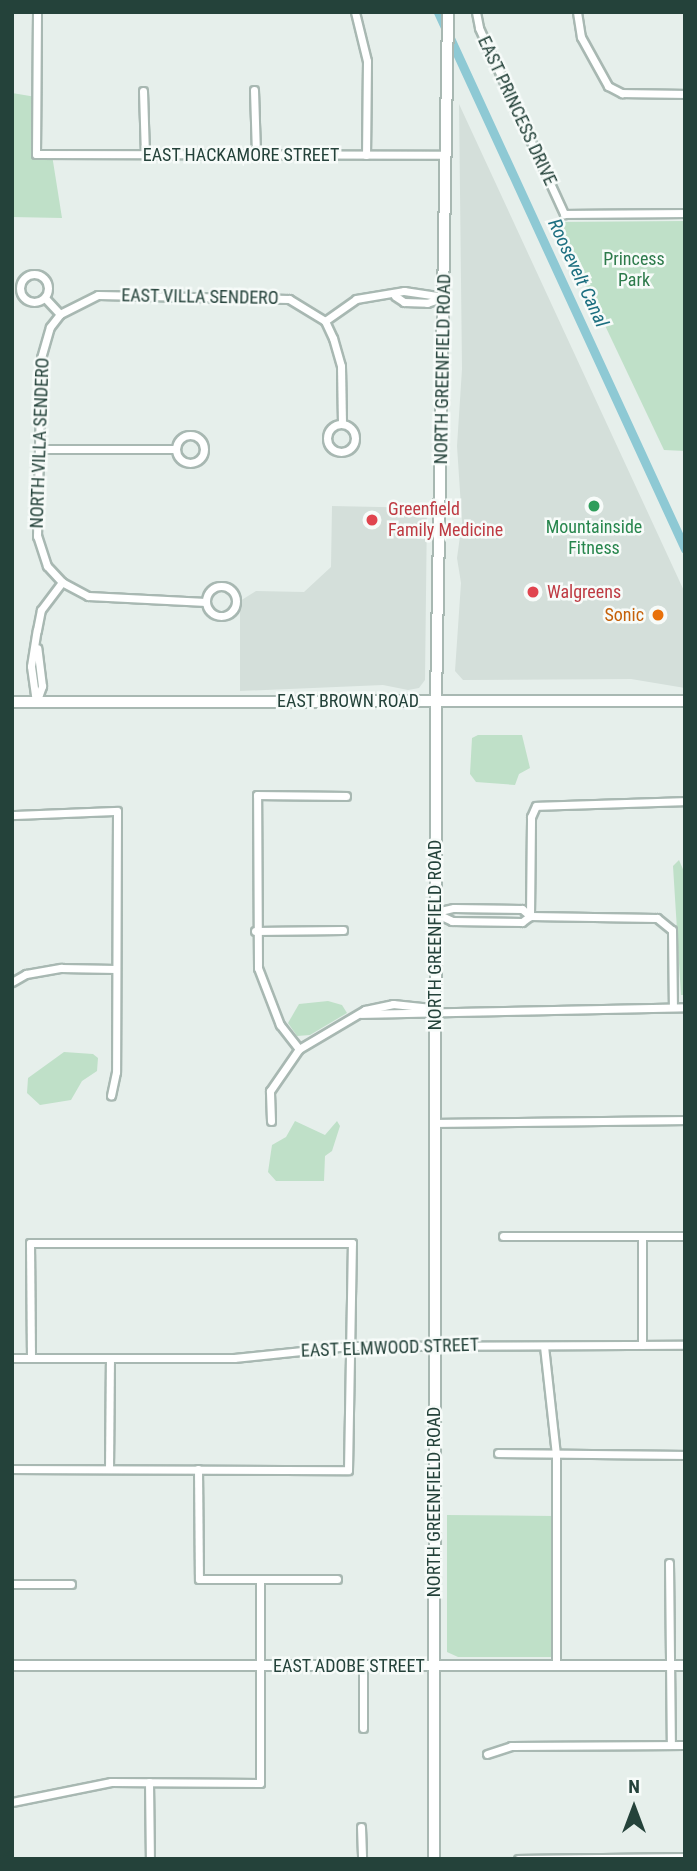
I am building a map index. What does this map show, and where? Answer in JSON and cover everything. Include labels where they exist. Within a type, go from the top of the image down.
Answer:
[{"type":"main road","name":"NORTH GREENFIELD ROAD","points":[[434,1859],[436,701],[448,14]]},
{"type":"main road","name":"EAST BROWN ROAD","points":[[12,702],[685,701]]},
{"type":"street","name":"EAST HACKAMORE STREET","points":[[37,12],[36,154],[446,155]]},
{"type":"street","points":[[355,12],[367,61],[366,155]]},
{"type":"street","name":"EAST PRINCESS DRIVE","points":[[476,12],[479,28],[564,214],[685,213]]},
{"type":"street","points":[[577,12],[581,37],[608,86],[622,93],[685,94]]},
{"type":"street","points":[[254,90],[256,155]]},
{"type":"street","points":[[144,91],[145,154]]},
{"type":"street","points":[[45,298],[33,302],[24,298],[20,286],[24,278],[38,274],[46,280],[45,298],[60,314]]},
{"type":"street","name":"EAST VILLA SENDERO","points":[[60,314],[99,295],[273,296],[303,305],[325,321]]},
{"type":"street","points":[[342,424],[341,366],[325,321],[356,299],[395,296],[404,302],[427,303],[444,297]]},
{"type":"street","name":"NORTH VILLA SENDERO","points":[[60,314],[50,327],[41,358],[37,536],[47,566],[62,582]]},
{"type":"street","points":[[342,424],[353,432],[355,440],[342,453],[333,450],[327,439],[330,430],[342,424]]},
{"type":"street","points":[[193,435],[205,449],[199,461],[190,463],[178,457],[176,449],[179,440],[193,435]]},
{"type":"street","points":[[39,449],[176,449]]},
{"type":"street","points":[[36,702],[42,686],[37,647],[41,610],[62,582],[88,596],[114,601],[206,602]]},
{"type":"street","points":[[217,587],[227,588],[236,599],[234,608],[223,616],[210,611],[206,602],[217,587]]},
{"type":"street","points":[[299,1049],[271,1006],[258,968],[255,930],[257,795],[346,796]]},
{"type":"street","points":[[530,916],[532,811],[542,802],[685,801]]},
{"type":"street","points":[[12,815],[117,811],[116,1072],[111,1095]]},
{"type":"street","points":[[503,909],[503,922]]},
{"type":"street","points":[[435,913],[522,909],[530,916]]},
{"type":"street","points":[[435,913],[452,921],[522,922],[530,916],[651,916],[664,921],[672,930],[673,1007]]},
{"type":"street","points":[[255,930],[343,930]]},
{"type":"street","points":[[12,982],[26,974],[61,968],[116,969]]},
{"type":"street","points":[[271,1121],[270,1091],[299,1049],[361,1014],[385,1009],[685,1007]]},
{"type":"street","points":[[435,1123],[685,1120]]},
{"type":"street","points":[[503,1236],[685,1236]]},
{"type":"street","points":[[642,1236],[642,1345]]},
{"type":"street","points":[[12,1469],[348,1470],[352,1244],[30,1243],[31,1357]]},
{"type":"street","name":"EAST ELMWOOD STREET","points":[[12,1357],[234,1357],[351,1346],[685,1345]]},
{"type":"street","points":[[544,1346],[556,1454],[556,1665]]},
{"type":"street","points":[[109,1469],[110,1358]]},
{"type":"street","points":[[498,1452],[685,1455]]},
{"type":"street","points":[[198,1469],[199,1579],[337,1579]]},
{"type":"street","points":[[669,1563],[671,1745]]},
{"type":"street","points":[[12,1802],[76,1786],[149,1782],[260,1783],[260,1579]]},
{"type":"street","points":[[12,1584],[71,1584]]},
{"type":"street","name":"EAST ADOBE STREET","points":[[12,1665],[685,1664]]},
{"type":"street","points":[[362,1666],[363,1728]]},
{"type":"street","points":[[487,1754],[511,1746],[685,1745]]},
{"type":"street","points":[[149,1782],[150,1859]]},
{"type":"street","points":[[361,1827],[362,1859]]},
{"type":"street","points":[[518,1859],[685,1857]]},
{"type":"shaded area","points":[[459,104],[685,593],[685,688],[631,679],[463,680],[455,671],[461,583],[457,558],[462,522],[457,446],[462,369]]},
{"type":"shaded area","points":[[332,506],[427,508],[425,680],[419,688],[408,690],[383,685],[240,691],[240,601],[256,591],[304,592],[331,567]]},
{"type":"green space","points":[[12,93],[36,97],[36,154],[52,155],[62,218],[12,217]]},
{"type":"green space","name":"Princess Park","points":[[685,221],[685,451],[664,450],[556,222]]},
{"type":"green space","points":[[478,735],[522,735],[530,768],[519,774],[515,785],[476,782],[470,774],[472,738]]},
{"type":"green space","points":[[679,860],[685,874],[685,995],[681,995],[673,866]]},
{"type":"green space","points":[[328,1001],[342,1005],[347,1013],[310,1035],[297,1036],[288,1023],[299,1004]]},
{"type":"green space","points":[[64,1052],[93,1054],[98,1058],[97,1071],[82,1081],[71,1100],[40,1105],[27,1093],[28,1078]]},
{"type":"green space","points":[[295,1121],[325,1135],[337,1121],[340,1126],[332,1151],[325,1156],[324,1181],[276,1181],[268,1172],[272,1145],[286,1137]]},
{"type":"green space","points":[[447,1515],[554,1516],[555,1657],[458,1657],[447,1652]]},
{"type":"waterway","name":"Roosevelt Canal","points":[[438,12],[685,549]]},
{"type":"place","name":"Mountainside Fitness","points":[[594,506]]},
{"type":"place","name":"Greenfield Family Medicine","points":[[372,520]]},
{"type":"place","name":"Walgreens","points":[[533,592]]},
{"type":"place","name":"Sonic","points":[[658,615]]}]
